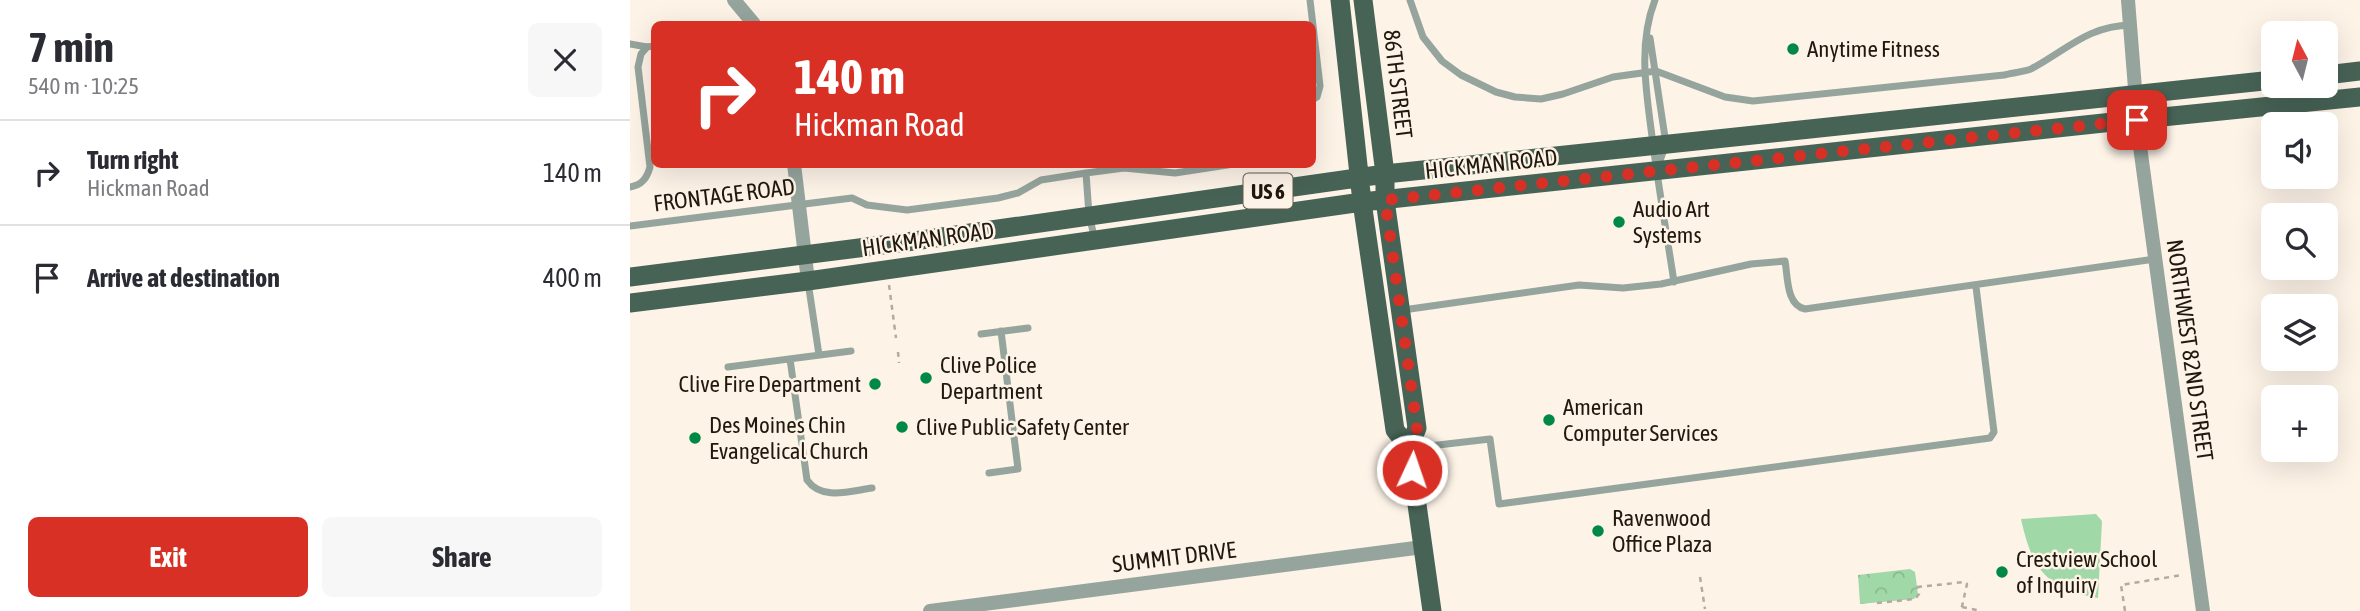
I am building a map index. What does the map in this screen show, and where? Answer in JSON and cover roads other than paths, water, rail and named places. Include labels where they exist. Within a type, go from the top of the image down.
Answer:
[{"type":"main road","name":"86TH STREET","points":[[1340,0],[1362,202],[1395,429],[1409,448]]},
{"type":"main road","name":"86TH STREET","points":[[1363,0],[1385,174],[1385,200],[1417,428],[1409,448]]},
{"type":"main road","points":[[2338,74],[2360,71]]},
{"type":"main road","name":"HICKMAN ROAD","points":[[630,277],[1385,174],[2261,81]]},
{"type":"main road","name":"HICKMAN ROAD","points":[[630,303],[808,281],[1362,202],[2360,97]]},
{"type":"main road","points":[[1409,448],[1432,611]]},
{"type":"street","points":[[734,0],[752,21]]},
{"type":"street","name":"NORTHWEST 82ND STREET","points":[[2128,0],[2137,120],[2203,611]]},
{"type":"street","points":[[794,168],[808,281]]},
{"type":"street","name":"SUMMIT DRIVE","points":[[930,611],[1423,547]]},
{"type":"lane","points":[[1310,0],[1312,21]]},
{"type":"lane","points":[[1410,0],[1423,37],[1442,61],[1461,75],[1496,92],[1542,99],[1613,77],[1656,71],[1725,97],[1753,101],[1994,76],[2028,70],[2087,34],[2113,26],[2131,25]]},
{"type":"lane","points":[[1655,0],[1648,28],[1644,73],[1660,145],[1656,170],[1674,282]]},
{"type":"lane","points":[[1648,28],[1656,71],[1660,145],[1656,170]]},
{"type":"lane","points":[[630,44],[650,47]]},
{"type":"lane","points":[[630,187],[643,182],[650,167],[638,67],[640,54],[650,47]]},
{"type":"lane","points":[[1316,52],[1320,86],[1316,98]]},
{"type":"lane","name":"FRONTAGE ROAD","points":[[630,226],[852,198],[867,205],[907,210],[999,198],[1018,193],[1041,180],[1118,168]]},
{"type":"lane","name":"FRONTAGE ROAD","points":[[1132,168],[1175,173],[1208,168]]},
{"type":"lane","points":[[1086,173],[1089,215],[1095,240]]},
{"type":"lane","points":[[1401,310],[1579,285],[1623,288],[1674,282],[1751,264],[1785,261],[1791,300],[1799,308],[1805,309],[1976,287],[2155,259]]},
{"type":"lane","points":[[808,281],[819,355]]},
{"type":"lane","points":[[1409,448],[1490,439],[1499,505],[1990,438],[1994,432],[1976,287]]},
{"type":"lane","points":[[981,334],[1028,328]]},
{"type":"lane","points":[[989,473],[1018,469],[1001,331]]},
{"type":"lane","points":[[728,367],[851,351]]},
{"type":"lane","points":[[790,359],[807,480],[818,491],[826,494],[872,488]]},
{"type":"place","name":"Anytime Fitness","points":[[1793,49]]},
{"type":"place","name":"Audio Art Systems","points":[[1619,222]]},
{"type":"place","name":"Clive Police Department","points":[[926,378]]},
{"type":"place","name":"Clive Fire Department","points":[[875,384]]},
{"type":"place","name":"American Computer Services","points":[[1549,420]]},
{"type":"place","name":"Clive Public Safety Center","points":[[902,427]]},
{"type":"place","name":"Des Moines Chin Evangelical Church","points":[[695,438]]},
{"type":"place","name":"Ravenwood Office Plaza","points":[[1598,531]]},
{"type":"place","name":"Crestview School of Inquiry","points":[[2002,572]]}]
